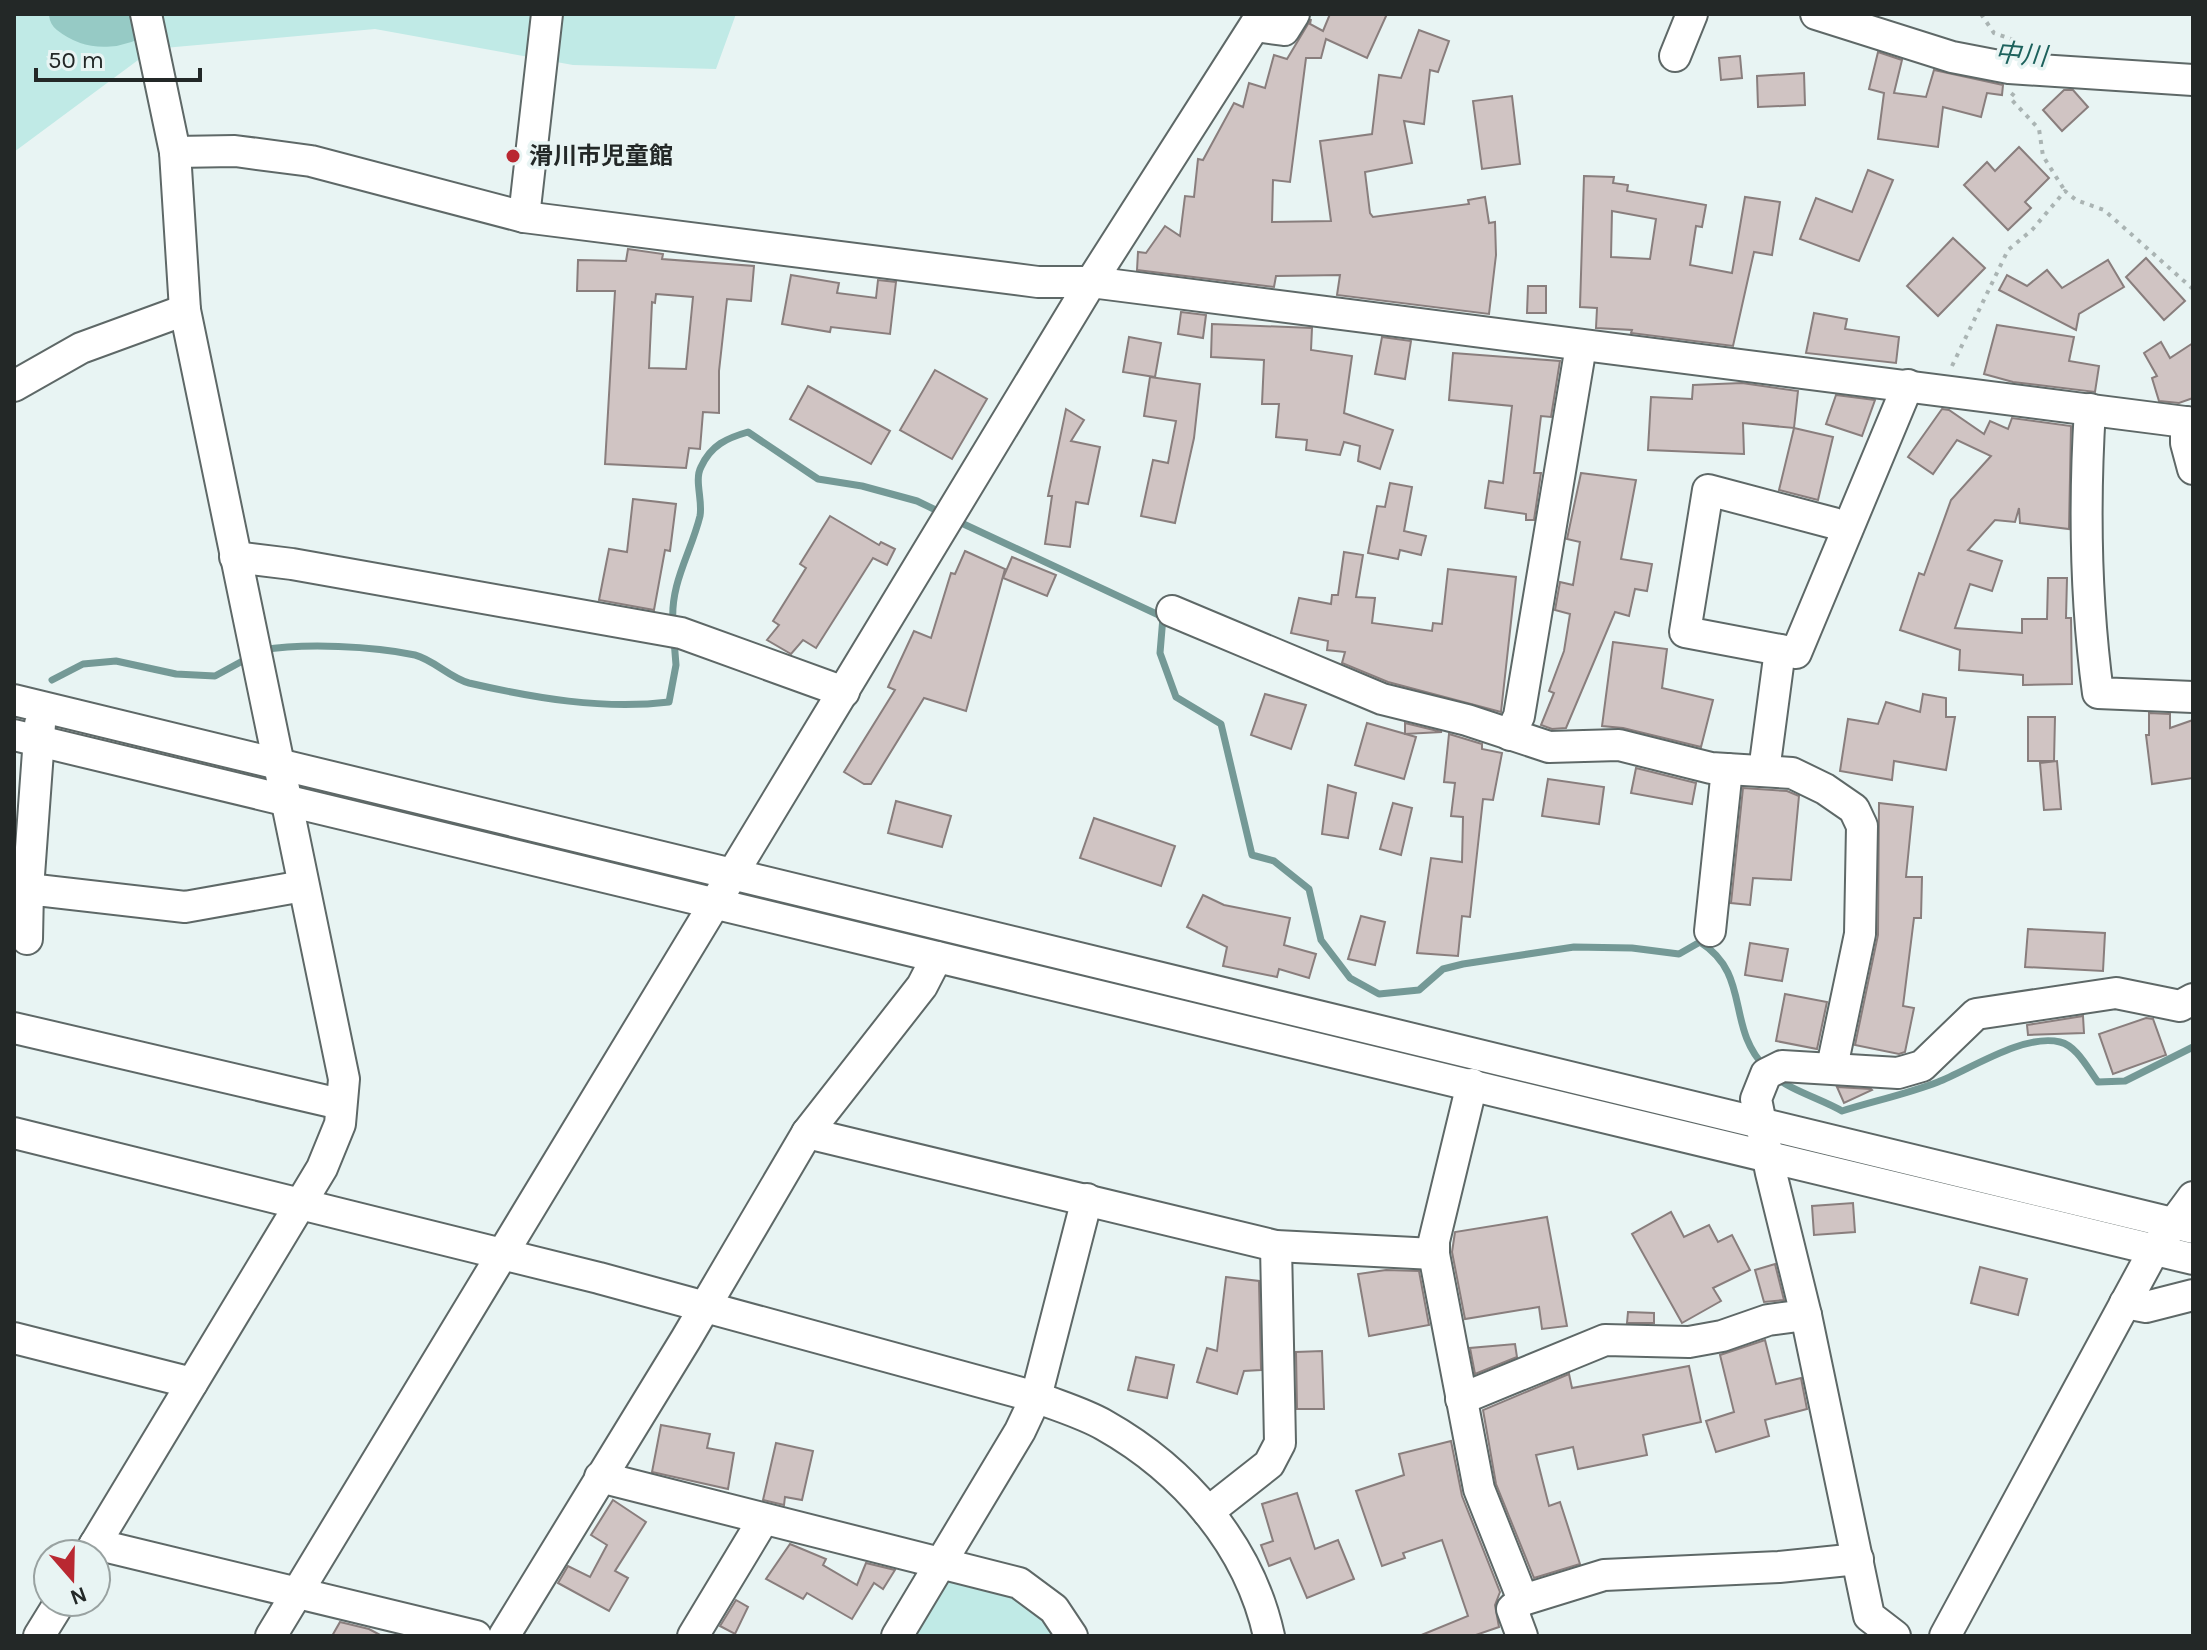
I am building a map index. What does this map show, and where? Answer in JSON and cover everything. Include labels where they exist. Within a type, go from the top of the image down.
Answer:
[{"type":"street","points":[[99,1538],[302,1205],[334,1139],[344,1079],[185,310],[175,152],[146,14]]},
{"type":"street","points":[[524,217],[547,14]]},
{"type":"street","points":[[271,1636],[1091,282],[1258,20],[1284,30],[1294,14]]},
{"type":"street","points":[[1675,56],[1692,14]]},
{"type":"street","points":[[1816,14],[1952,57],[2009,68],[2193,80]]},
{"type":"street","points":[[175,152],[235,151],[311,161],[524,217],[1038,282],[1091,282],[2190,423],[2186,443],[2193,469]]},
{"type":"street","points":[[14,386],[81,348],[185,310]]},
{"type":"street","points":[[1510,735],[1519,716],[1581,346]]},
{"type":"street","points":[[1847,531],[1833,523],[1708,490],[1685,632],[1796,653],[1847,531],[1908,385]]},
{"type":"street","points":[[2090,409],[2085,548],[2089,623],[2098,693],[2193,697]]},
{"type":"street","points":[[235,557],[292,564],[681,633],[844,692]]},
{"type":"street","points":[[1172,611],[1382,699],[1467,720],[1549,747],[1619,745],[1727,769],[1792,773],[1825,789],[1854,809],[1862,826],[1860,934],[1832,1067]]},
{"type":"street","points":[[1764,771],[1780,650]]},
{"type":"street","points":[[27,939],[26,703],[2182,1225]]},
{"type":"street","points":[[28,738],[2193,1259]]},
{"type":"street","points":[[1710,931],[1727,769]]},
{"type":"street","points":[[28,889],[185,907],[303,886]]},
{"type":"street","points":[[504,1636],[807,1133],[922,986],[937,957]]},
{"type":"street","points":[[1895,1636],[1869,1616],[1806,1315],[1756,1099],[1766,1074],[1782,1066],[1898,1073],[1922,1066],[1976,1014],[1996,1009],[2116,993],[2180,1006],[2193,999]]},
{"type":"street","points":[[14,1028],[340,1104]]},
{"type":"street","points":[[1472,1084],[1434,1241],[1434,1254],[1479,1489],[1523,1600]]},
{"type":"street","points":[[14,1133],[505,1253],[1036,1397],[1102,1423],[1187,1486],[1225,1533],[1248,1577],[1269,1636]]},
{"type":"street","points":[[807,1133],[1276,1246],[1434,1254]]},
{"type":"street","points":[[1945,1636],[2154,1250],[2182,1225],[2193,1197]]},
{"type":"street","points":[[897,1636],[1020,1431],[1036,1397],[1087,1199]]},
{"type":"street","points":[[1208,1512],[1269,1464],[1280,1443],[1276,1246]]},
{"type":"street","points":[[2125,1303],[2146,1307],[2193,1295]]},
{"type":"street","points":[[1461,1399],[1605,1340],[1689,1342],[1722,1336],[1768,1320],[1806,1315]]},
{"type":"street","points":[[14,1338],[192,1383]]},
{"type":"street","points":[[600,1477],[763,1520],[941,1560],[1019,1583],[1054,1609],[1072,1636]]},
{"type":"street","points":[[693,1636],[763,1520]]},
{"type":"street","points":[[112,1553],[476,1636]]},
{"type":"street","points":[[1522,1636],[1512,1609],[1523,1600],[1604,1575],[1779,1567],[1858,1559]]},
{"type":"street","points":[[39,1636],[50,1618]]},
{"type":"path","points":[[1940,389],[2008,250],[2032,230],[2065,191],[2076,200],[2104,210],[2193,289]]},
{"type":"shaded area","points":[[14,14],[736,14],[716,69],[573,65],[375,29],[153,49],[14,152]]},
{"type":"shaded area","points":[[946,1575],[1025,1598],[1063,1636],[906,1636]]},
{"type":"building","points":[[1330,14],[1387,14],[1367,58],[1326,39],[1321,58],[1306,58],[1290,182],[1273,180],[1272,222],[1331,221],[1320,141],[1372,134],[1379,75],[1401,78],[1419,30],[1449,41],[1438,72],[1430,70],[1424,124],[1404,121],[1412,163],[1365,172],[1370,213],[1373,217],[1469,204],[1468,200],[1485,197],[1489,223],[1495,222],[1496,255],[1489,314],[1337,295],[1340,275],[1276,276],[1274,287],[1137,270],[1138,252],[1146,253],[1165,226],[1180,236],[1185,196],[1194,197],[1198,159],[1203,160],[1234,103],[1243,107],[1249,83],[1265,88],[1274,55],[1287,59],[1311,19],[1310,24],[1323,31]]},
{"type":"building","points":[[1878,52],[1902,60],[1894,93],[1926,97],[1934,70],[2003,85],[2002,95],[1987,93],[1981,117],[1943,107],[1938,147],[1878,139],[1884,93],[1869,89]]},
{"type":"building","points":[[1740,56],[1742,78],[1721,80],[1719,58]]},
{"type":"building","points":[[1804,73],[1805,105],[1758,107],[1757,76]]},
{"type":"building","points":[[2064,90],[2073,90],[2088,107],[2062,131],[2043,110]]},
{"type":"building","points":[[1512,96],[1520,164],[1482,169],[1473,101]]},
{"type":"building","points":[[2019,147],[2049,178],[2025,202],[2031,208],[2008,230],[1964,185],[1987,162],[1995,171]]},
{"type":"building","points":[[1868,170],[1893,180],[1859,261],[1800,239],[1816,198],[1852,212]]},
{"type":"building","points":[[1584,176],[1614,177],[1613,183],[1628,185],[1627,191],[1706,205],[1702,227],[1696,226],[1690,265],[1732,273],[1745,197],[1780,202],[1772,255],[1754,252],[1733,346],[1631,333],[1632,330],[1596,328],[1597,308],[1580,307]],"holes":[[[1612,211],[1656,219],[1650,259],[1611,257]]]},
{"type":"building","points":[[1953,238],[1985,268],[1938,316],[1907,286]]},
{"type":"building","points":[[628,249],[663,254],[662,259],[754,266],[751,301],[727,299],[719,371],[719,413],[703,412],[700,449],[689,448],[686,468],[605,464],[615,291],[577,291],[578,260],[626,261]],"holes":[[[656,294],[693,297],[686,369],[649,368],[652,302],[655,303]]]},
{"type":"building","points":[[2146,258],[2185,301],[2164,320],[2126,277]]},
{"type":"building","points":[[2108,260],[2124,287],[2079,314],[2076,330],[1999,290],[2007,275],[2027,286],[2047,270],[2062,288]]},
{"type":"building","points":[[791,275],[839,283],[837,293],[876,298],[878,280],[896,282],[890,334],[831,327],[830,332],[782,324]]},
{"type":"building","points":[[1528,286],[1546,286],[1546,313],[1527,313]]},
{"type":"building","points":[[1181,312],[1206,315],[1203,338],[1178,334]]},
{"type":"building","points":[[1814,313],[1847,319],[1845,329],[1899,337],[1896,363],[1806,353]]},
{"type":"building","points":[[1212,324],[1312,328],[1311,350],[1352,356],[1344,413],[1393,430],[1380,469],[1358,461],[1360,446],[1344,442],[1340,455],[1306,450],[1307,440],[1276,437],[1279,404],[1262,404],[1264,360],[1211,357]]},
{"type":"building","points":[[1997,325],[2074,337],[2069,361],[2099,366],[2095,392],[2013,382],[1984,374]]},
{"type":"building","points":[[1129,337],[1161,343],[1155,377],[1123,372]]},
{"type":"building","points":[[1382,337],[1411,341],[1405,379],[1375,374]]},
{"type":"building","points":[[2161,342],[2170,358],[2193,343],[2193,398],[2179,403],[2159,401],[2152,378],[2157,376],[2144,353]]},
{"type":"building","points":[[1453,353],[1560,361],[1551,417],[1541,416],[1534,473],[1541,473],[1534,520],[1526,520],[1526,514],[1485,508],[1489,481],[1503,483],[1512,406],[1449,400]]},
{"type":"building","points":[[935,370],[987,399],[952,459],[900,430]]},
{"type":"building","points":[[1150,377],[1200,384],[1194,438],[1175,523],[1141,516],[1153,460],[1168,463],[1176,421],[1144,416]]},
{"type":"building","points":[[1742,383],[1798,391],[1794,428],[1743,423],[1744,454],[1648,450],[1651,397],[1692,399],[1693,385]]},
{"type":"building","points":[[808,386],[890,431],[871,464],[790,419]]},
{"type":"building","points":[[1836,395],[1875,400],[1862,436],[1826,424]]},
{"type":"building","points":[[1066,409],[1084,420],[1071,441],[1100,447],[1088,504],[1076,502],[1070,547],[1045,544],[1052,496],[1048,496]]},
{"type":"building","points":[[1942,409],[1949,410],[1984,434],[1990,421],[2008,429],[2012,418],[2071,426],[2069,529],[2020,523],[2019,508],[2015,522],[1995,520],[1968,550],[2002,561],[1992,591],[1970,584],[1955,628],[2022,633],[2022,619],[2047,619],[2048,578],[2067,578],[2066,618],[2071,618],[2072,684],[2023,685],[2023,675],[1959,670],[1960,650],[1900,630],[1919,573],[1924,575],[1951,500],[1991,456],[1957,440],[1933,474],[1908,457]]},
{"type":"building","points":[[1794,428],[1833,437],[1818,500],[1779,490]]},
{"type":"building","points":[[1581,473],[1636,480],[1621,559],[1652,564],[1647,591],[1635,589],[1629,616],[1615,612],[1566,728],[1552,729],[1541,725],[1554,693],[1549,691],[1564,651],[1570,614],[1555,610],[1560,582],[1573,585],[1580,542],[1567,539]]},
{"type":"building","points":[[1390,483],[1412,487],[1404,531],[1426,536],[1421,555],[1400,550],[1398,559],[1368,553],[1377,506],[1385,507]]},
{"type":"building","points":[[633,499],[676,504],[670,551],[665,550],[654,610],[599,600],[609,549],[627,552]]},
{"type":"building","points":[[830,516],[879,545],[881,542],[895,549],[887,565],[873,558],[816,648],[803,640],[791,654],[767,640],[779,625],[773,621],[806,568],[800,564]]},
{"type":"building","points":[[965,551],[1005,569],[966,711],[924,698],[871,784],[864,784],[844,772],[895,690],[888,687],[914,631],[931,638],[951,573],[955,574]]},
{"type":"building","points":[[1344,552],[1363,555],[1356,597],[1375,598],[1372,623],[1432,631],[1433,623],[1442,624],[1448,569],[1516,577],[1501,712],[1388,682],[1342,663],[1345,652],[1327,650],[1328,641],[1291,633],[1299,598],[1331,604],[1332,595],[1338,595]]},
{"type":"building","points":[[1012,557],[1056,575],[1047,596],[1003,578]]},
{"type":"building","points":[[1613,642],[1667,649],[1662,688],[1713,700],[1701,747],[1623,728],[1602,726]]},
{"type":"building","points":[[1265,694],[1306,705],[1291,749],[1251,735]]},
{"type":"building","points":[[1923,694],[1946,698],[1946,717],[1955,717],[1946,770],[1894,761],[1892,780],[1840,771],[1848,719],[1878,724],[1886,702],[1920,712]]},
{"type":"building","points":[[2149,713],[2170,714],[2170,728],[2193,720],[2193,778],[2152,784],[2146,735],[2149,735]]},
{"type":"building","points":[[2028,717],[2055,717],[2054,761],[2028,761]]},
{"type":"building","points":[[1367,723],[1416,737],[1404,779],[1355,765]]},
{"type":"building","points":[[1405,723],[1442,732],[1405,734]]},
{"type":"building","points":[[1449,734],[1482,744],[1482,749],[1502,753],[1493,800],[1483,799],[1470,917],[1462,916],[1458,956],[1417,953],[1431,858],[1462,862],[1463,817],[1451,816],[1455,783],[1444,782]]},
{"type":"building","points":[[2057,761],[2061,809],[2044,810],[2040,763]]},
{"type":"building","points":[[1636,768],[1696,783],[1692,804],[1631,793]]},
{"type":"building","points":[[1548,779],[1604,787],[1599,824],[1542,816]]},
{"type":"building","points":[[1328,785],[1356,793],[1348,838],[1322,834]]},
{"type":"building","points":[[1743,788],[1787,791],[1799,796],[1791,880],[1753,878],[1750,905],[1731,903]]},
{"type":"building","points":[[896,801],[951,816],[942,847],[888,833]]},
{"type":"building","points":[[1393,803],[1412,808],[1401,855],[1380,849]]},
{"type":"building","points":[[1879,803],[1913,807],[1906,877],[1922,877],[1921,918],[1914,918],[1903,1006],[1914,1008],[1905,1052],[1899,1054],[1855,1045],[1878,935]]},
{"type":"building","points":[[1094,818],[1175,846],[1161,886],[1080,858]]},
{"type":"building","points":[[1203,895],[1224,905],[1290,918],[1284,945],[1316,954],[1309,978],[1279,969],[1277,977],[1223,966],[1227,947],[1187,927]]},
{"type":"building","points":[[1361,916],[1385,922],[1375,965],[1348,959]]},
{"type":"building","points":[[2028,929],[2105,933],[2103,971],[2025,967]]},
{"type":"building","points":[[1750,943],[1788,949],[1782,981],[1745,975]]},
{"type":"building","points":[[1785,994],[1827,1002],[1817,1049],[1776,1041]]},
{"type":"building","points":[[2083,1016],[2084,1033],[2028,1035],[2027,1025]]},
{"type":"building","points":[[2146,1018],[2153,1019],[2166,1055],[2113,1074],[2099,1034]]},
{"type":"building","points":[[1837,1087],[1871,1089],[1872,1090],[1844,1103]]},
{"type":"building","points":[[1853,1203],[1855,1232],[1814,1235],[1812,1206]]},
{"type":"building","points":[[1671,1212],[1684,1237],[1709,1225],[1718,1242],[1732,1235],[1750,1270],[1713,1288],[1721,1301],[1682,1323],[1632,1234]]},
{"type":"building","points":[[1547,1217],[1567,1326],[1542,1329],[1539,1307],[1465,1319],[1452,1252],[1455,1232]]},
{"type":"building","points":[[1775,1264],[1784,1300],[1764,1302],[1755,1270]]},
{"type":"building","points":[[1980,1267],[2027,1279],[2018,1315],[1971,1303]]},
{"type":"building","points":[[1386,1270],[1419,1271],[1429,1325],[1369,1336],[1358,1274]]},
{"type":"building","points":[[1226,1277],[1259,1281],[1261,1370],[1244,1371],[1237,1394],[1197,1382],[1207,1348],[1217,1351]]},
{"type":"building","points":[[1628,1312],[1654,1313],[1654,1323],[1627,1323]]},
{"type":"building","points":[[1765,1340],[1776,1384],[1801,1378],[1807,1409],[1765,1420],[1769,1436],[1716,1452],[1706,1421],[1734,1412],[1720,1355]]},
{"type":"building","points":[[1515,1344],[1517,1357],[1475,1374],[1470,1348]]},
{"type":"building","points":[[1322,1351],[1324,1409],[1297,1409],[1296,1352]]},
{"type":"building","points":[[1136,1357],[1174,1365],[1167,1398],[1128,1390]]},
{"type":"building","points":[[1689,1366],[1701,1422],[1643,1435],[1647,1455],[1578,1469],[1573,1447],[1536,1455],[1549,1506],[1560,1502],[1580,1564],[1534,1578],[1496,1484],[1483,1410],[1569,1374],[1572,1388]]},
{"type":"building","points":[[661,1425],[710,1434],[707,1448],[734,1453],[728,1489],[652,1472]]},
{"type":"building","points":[[1451,1441],[1462,1496],[1500,1592],[1495,1605],[1499,1627],[1473,1636],[1419,1636],[1468,1616],[1442,1540],[1403,1553],[1405,1558],[1382,1566],[1356,1491],[1404,1475],[1399,1454]]},
{"type":"building","points":[[776,1443],[813,1451],[802,1500],[785,1497],[784,1505],[763,1500]]},
{"type":"building","points":[[1297,1493],[1315,1549],[1338,1540],[1354,1579],[1307,1598],[1290,1558],[1269,1566],[1261,1545],[1273,1541],[1262,1504]]},
{"type":"building","points":[[613,1500],[646,1522],[615,1571],[628,1578],[609,1611],[558,1583],[568,1566],[590,1577],[607,1545],[591,1535]]},
{"type":"building","points":[[790,1544],[826,1559],[823,1565],[857,1585],[866,1563],[895,1570],[883,1589],[874,1583],[852,1619],[807,1593],[803,1599],[766,1579]]},
{"type":"building","points":[[736,1600],[748,1607],[735,1634],[720,1626]]},
{"type":"building","points":[[340,1622],[369,1629],[382,1636],[332,1636]]},
{"type":"waterway","name":"中川","points":[[69,14],[87,24],[106,27],[144,14]]},
{"type":"waterway","points":[[673,623],[678,581],[700,516],[699,472],[710,453],[733,437],[748,432],[818,479],[862,486],[917,501],[944,514]]},
{"type":"waterway","points":[[955,520],[1163,617],[1160,653],[1176,697],[1221,724],[1252,855],[1274,861],[1309,889],[1321,940],[1350,978],[1379,994],[1419,990],[1443,969],[1463,964],[1574,947],[1632,948],[1679,954],[1700,942],[1716,955],[1726,970],[1746,1036],[1766,1068]]},
{"type":"waterway","points":[[262,650],[318,646],[398,652],[422,657],[469,683],[543,698],[619,705],[669,702],[676,665],[674,640]]},
{"type":"waterway","points":[[52,680],[83,664],[116,661],[176,674],[215,676],[248,658]]},
{"type":"waterway","points":[[1775,1076],[1842,1111],[1926,1086],[1997,1054],[2030,1043],[2046,1041],[2066,1044],[2077,1053],[2098,1082],[2125,1081],[2193,1047]]},
{"type":"place","name":"滑川市児童館","points":[[513,156]]}]
